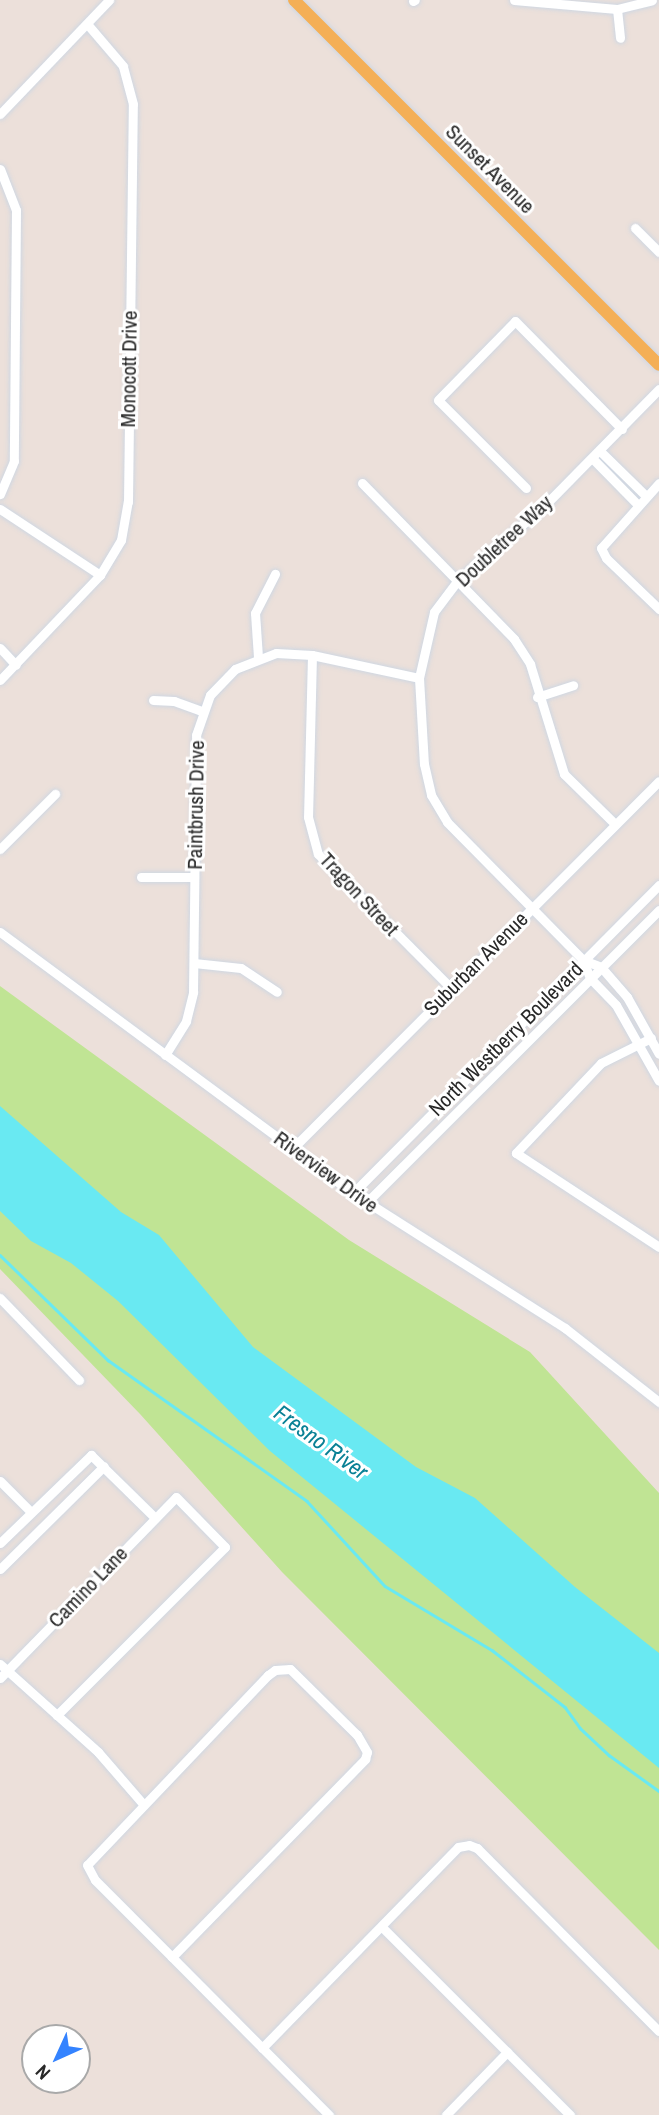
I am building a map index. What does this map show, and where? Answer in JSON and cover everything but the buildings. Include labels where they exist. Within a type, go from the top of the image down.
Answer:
[{"type":"main road","name":"Sunset Avenue","points":[[294,0],[659,365]]},
{"type":"street","points":[[0,114],[109,0]]},
{"type":"street","points":[[514,0],[617,9],[652,0]]},
{"type":"street","points":[[617,9],[620,38]]},
{"type":"street","name":"Monocott Drive","points":[[0,680],[100,575],[121,540],[128,502],[133,104],[123,66],[88,25]]},
{"type":"street","points":[[0,169],[16,210],[14,461],[0,494]]},
{"type":"street","points":[[635,228],[659,252]]},
{"type":"street","points":[[524,487],[438,400],[515,321],[622,429]]},
{"type":"street","name":"Doubletree Way","points":[[659,389],[600,451],[458,580],[434,612],[419,678],[424,764],[431,795],[447,822],[583,960],[590,978],[616,1005],[659,1080]]},
{"type":"street","points":[[600,451],[646,496]]},
{"type":"street","points":[[592,458],[638,505]]},
{"type":"street","points":[[362,483],[514,639],[530,664],[537,697],[564,774],[615,824]]},
{"type":"street","points":[[659,483],[601,548],[606,558],[659,610]]},
{"type":"street","points":[[0,509],[100,575]]},
{"type":"street","points":[[258,657],[255,613],[275,574]]},
{"type":"street","points":[[0,648],[16,665]]},
{"type":"street","name":"Paintbrush Drive","points":[[165,1055],[188,1013],[194,963],[196,735],[202,711],[221,681],[258,657],[292,652],[419,678]]},
{"type":"street","name":"Tragon Street","points":[[312,655],[308,817],[318,854],[451,988]]},
{"type":"street","points":[[537,697],[573,685]]},
{"type":"street","points":[[153,700],[174,701],[202,711]]},
{"type":"street","name":"Suburban Avenue","points":[[293,1148],[659,781]]},
{"type":"street","points":[[0,849],[55,794]]},
{"type":"street","points":[[141,877],[194,877]]},
{"type":"street","name":"North Westberry Boulevard","points":[[353,1193],[659,885]]},
{"type":"street","name":"North Westberry Boulevard","points":[[367,1202],[659,910]]},
{"type":"street","name":"Riverview Drive","points":[[0,932],[353,1193],[565,1328],[659,1402]]},
{"type":"street","name":"Doubletree Way","points":[[583,960],[601,967],[627,997],[659,1054]]},
{"type":"street","points":[[194,963],[241,968],[276,992]]},
{"type":"street","points":[[651,1038],[601,1063],[516,1153],[659,1247]]},
{"type":"street","points":[[0,1298],[79,1380]]},
{"type":"street","points":[[0,1543],[92,1455],[155,1518]]},
{"type":"street","points":[[0,1569],[104,1466]]},
{"type":"street","points":[[0,1481],[31,1512]]},
{"type":"street","name":"Camino Lane","points":[[2,1671],[176,1497],[225,1547],[57,1715]]},
{"type":"street","points":[[172,1957],[360,1766],[367,1752],[357,1735],[290,1669],[275,1670],[87,1865],[95,1880],[329,2115]]},
{"type":"street","points":[[2,1671],[98,1752],[143,1804]]},
{"type":"street","points":[[262,2048],[458,1847],[477,1848],[659,2031]]},
{"type":"street","points":[[382,1927],[570,2115]]},
{"type":"street","points":[[446,2115],[507,2052]]},
{"type":"green space","points":[[0,986],[349,1240],[530,1352],[659,1493],[659,1950],[282,1572],[140,1414],[0,1269]]},
{"type":"water","name":"Fresno River","points":[[0,1106],[121,1212],[159,1235],[253,1347],[416,1467],[475,1498],[575,1587],[659,1653],[659,1768],[270,1451],[118,1301],[71,1263],[31,1241],[0,1211]]},
{"type":"waterway","points":[[0,1255],[108,1360],[307,1501],[385,1586],[492,1650],[565,1707],[580,1728],[609,1755],[659,1791]]}]
